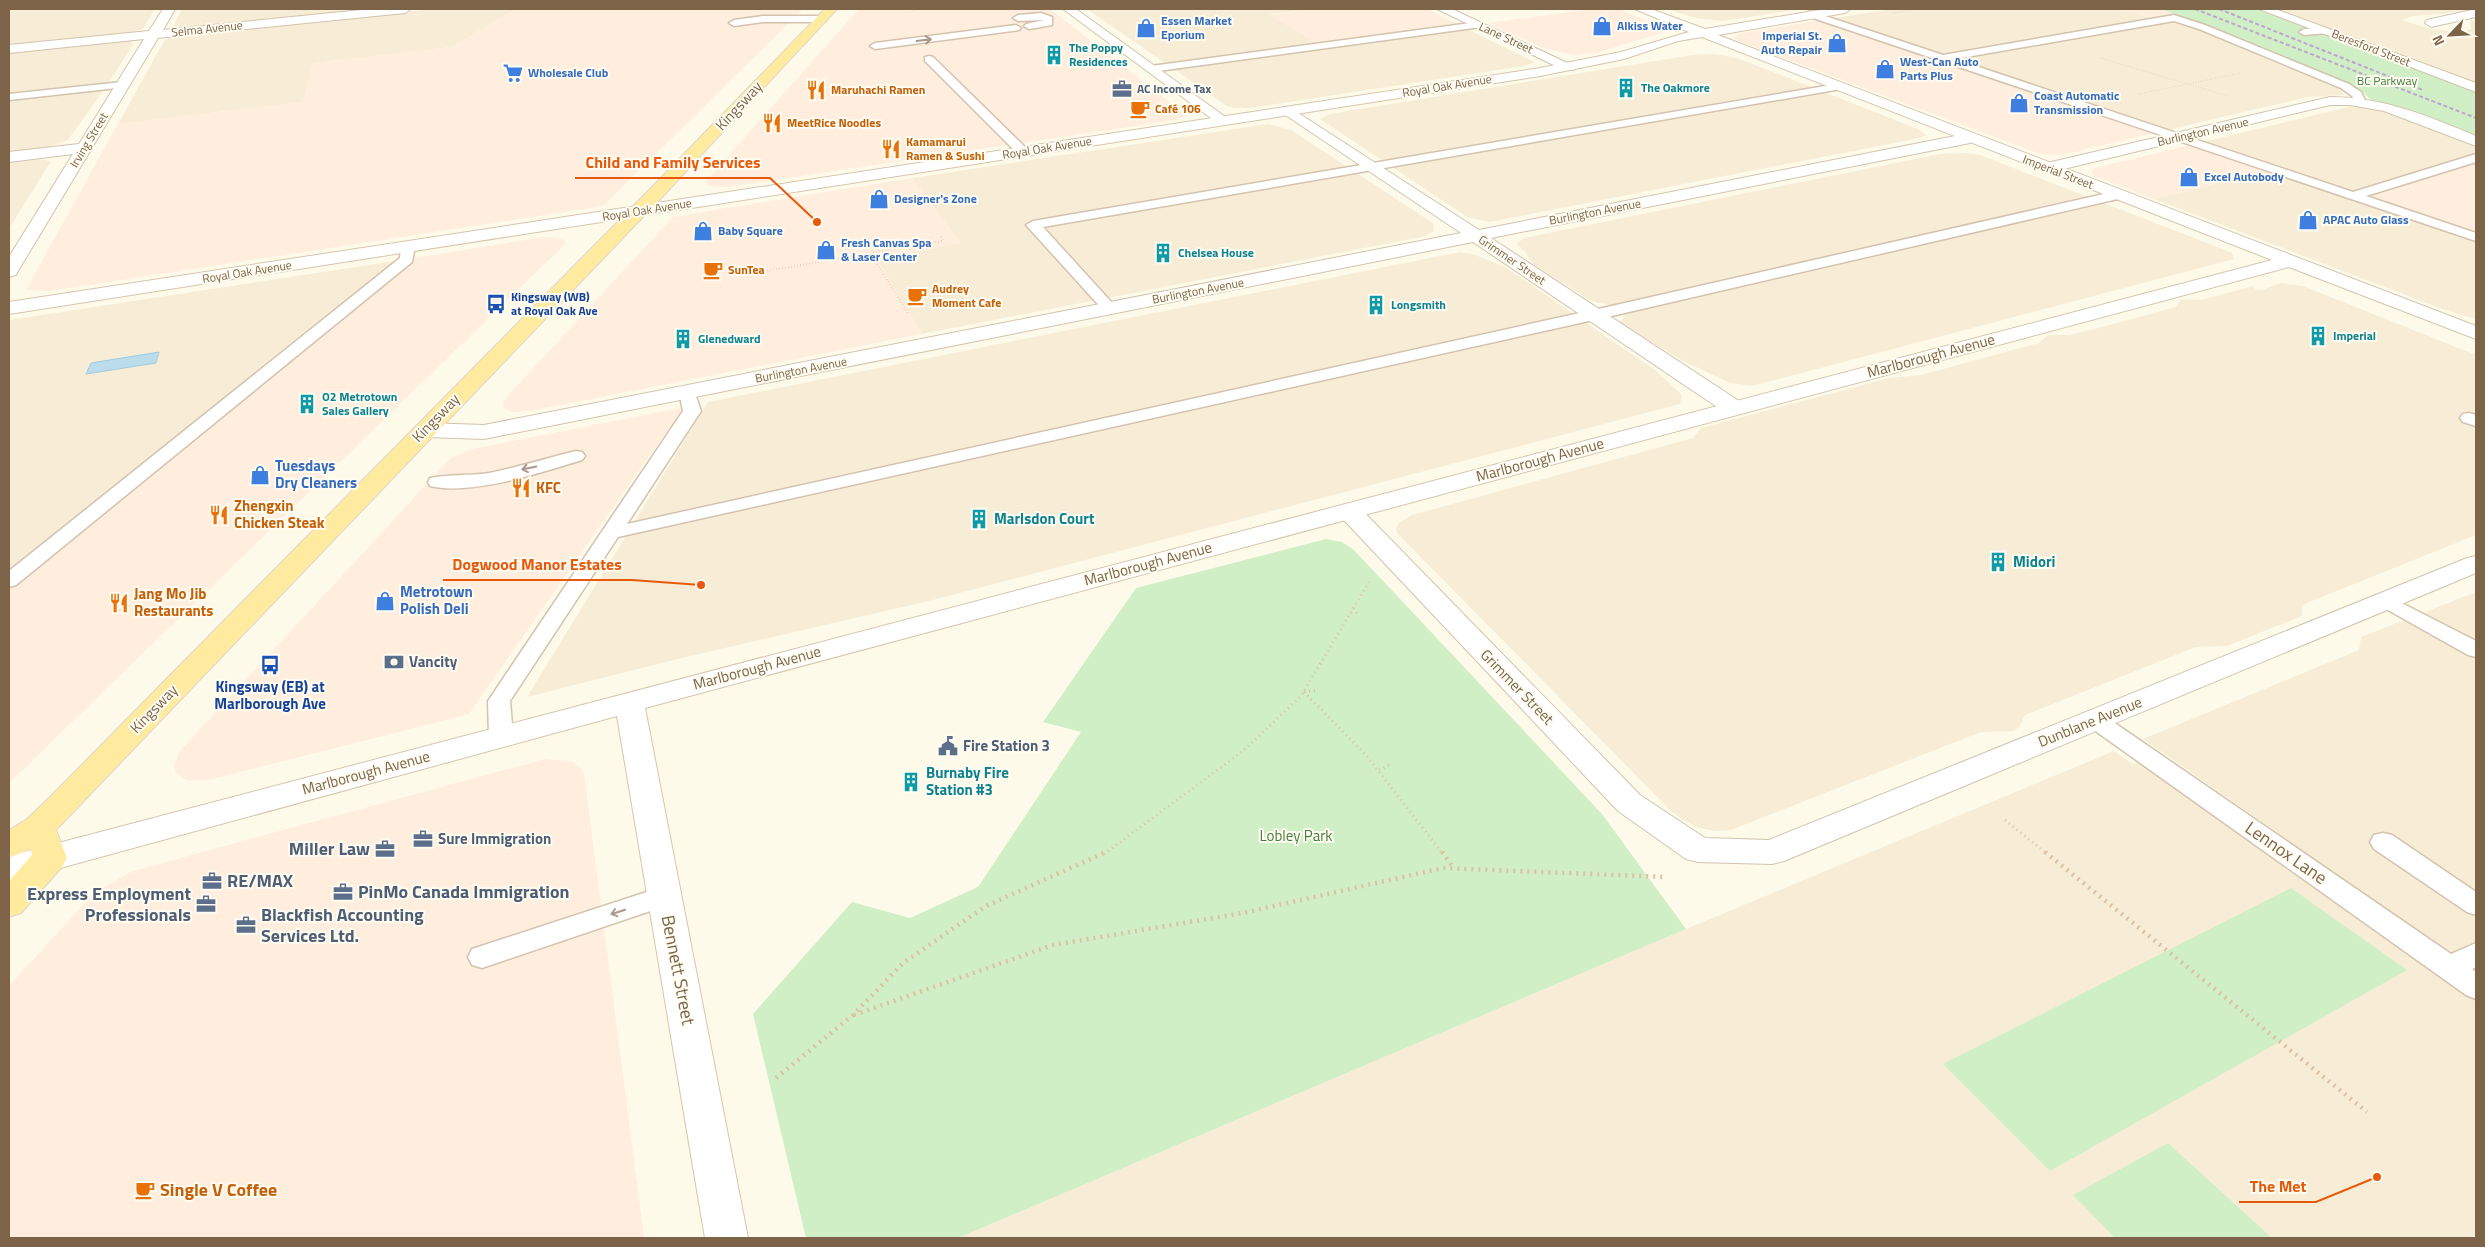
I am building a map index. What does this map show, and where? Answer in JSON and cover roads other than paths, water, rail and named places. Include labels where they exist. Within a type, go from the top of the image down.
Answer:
[{"type":"main road","name":"Kingsway","points":[[9,846],[39,827],[639,211],[826,14]]},
{"type":"main road","points":[[9,904],[50,858],[39,827]]},
{"type":"street","name":"Irving Street","points":[[9,271],[169,9]]},
{"type":"street","name":"Selma Avenue","points":[[9,49],[405,9]]},
{"type":"street","points":[[1069,9],[1224,121]]},
{"type":"street","name":"Lane Street","points":[[1443,9],[1569,67]]},
{"type":"street","name":"Imperial Street","points":[[1641,9],[1837,87],[2476,334]]},
{"type":"street","name":"Royal Oak Avenue","points":[[9,308],[1569,67],[1624,55],[1676,38],[1809,12],[1845,9]]},
{"type":"street","name":"Beresford Street","points":[[2265,9],[2476,88]]},
{"type":"street","points":[[2431,23],[2476,14]]},
{"type":"street","points":[[1709,51],[1760,57]]},
{"type":"street","points":[[1624,55],[1667,55]]},
{"type":"street","name":"Burlington Avenue","points":[[2047,168],[2330,101],[2360,102]]},
{"type":"street","points":[[2360,102],[2405,112],[2476,141]]},
{"type":"street","name":"Grimmer Street","points":[[1289,111],[1734,408]]},
{"type":"street","name":"Burlington Avenue","points":[[425,430],[484,432],[1970,138]]},
{"type":"street","points":[[9,157],[83,148]]},
{"type":"street","name":"Marlborough Avenue","points":[[9,869],[501,736],[2289,261]]},
{"type":"street","name":"Grimmer Street","points":[[1349,511],[1629,803],[1698,850]]},
{"type":"street","name":"Dunblane Avenue","points":[[1698,850],[1772,852],[2476,564]]},
{"type":"street","name":"Bennett Street","points":[[629,702],[727,1238]]},
{"type":"lane","points":[[1809,12],[2476,237]]},
{"type":"lane","points":[[734,23],[826,14]]},
{"type":"lane","points":[[1018,18],[1041,16],[1049,19],[1049,23],[1029,26]]},
{"type":"lane","points":[[1943,58],[2174,18],[2202,27],[2345,86],[2357,94],[2360,102]]},
{"type":"lane","points":[[1151,69],[1478,25]]},
{"type":"lane","points":[[875,46],[1016,28]]},
{"type":"lane","points":[[2304,32],[2325,31]]},
{"type":"lane","points":[[929,59],[1023,152]]},
{"type":"lane","points":[[9,97],[122,85]]},
{"type":"lane","points":[[1109,308],[1033,225],[1837,87]]},
{"type":"lane","points":[[2353,196],[2476,158]]},
{"type":"lane","points":[[611,533],[2117,195]]},
{"type":"lane","points":[[9,581],[407,260],[408,247]]},
{"type":"lane","points":[[501,736],[499,701],[692,411],[687,392]]},
{"type":"lane","points":[[437,482],[456,483],[552,463],[576,456]]},
{"type":"lane","points":[[2386,601],[2476,650]]},
{"type":"lane","name":"Lennox Lane","points":[[2095,720],[2476,987]]},
{"type":"lane","points":[[2383,842],[2476,905]]},
{"type":"lane","points":[[482,957],[665,896]]},
{"type":"lane","points":[[2450,968],[2476,954]]},
{"type":"water","points":[[159,352],[156,363],[86,374],[91,363]]},
{"type":"railway","points":[[2195,9],[2476,118]]},
{"type":"railway","points":[[2219,9],[2423,90]]},
{"type":"place","name":"Alkiss Water","points":[[1602,26]]},
{"type":"place","name":"Essen Market Eporium","points":[[1146,28]]},
{"type":"place","name":"Imperial St. Auto Repair","points":[[1837,43]]},
{"type":"place","name":"The Poppy Residences","points":[[1054,55]]},
{"type":"place","name":"West-Can Auto Parts Plus","points":[[1885,69]]},
{"type":"place","name":"Wholesale Club","points":[[513,73]]},
{"type":"place","name":"The Oakmore","points":[[1626,88]]},
{"type":"place","name":"AC Income Tax","points":[[1122,89]]},
{"type":"place","name":"Maruhachi Ramen","points":[[816,90]]},
{"type":"place","name":"Coast Automatic Transmission","points":[[2019,103]]},
{"type":"place","name":"Café 106","points":[[1140,109]]},
{"type":"place","name":"MeetRice Noodles","points":[[772,123]]},
{"type":"place","name":"Kamamarui Ramen & Sushi","points":[[891,149]]},
{"type":"place","name":"Excel Autobody","points":[[2189,177]]},
{"type":"place","name":"Designer's Zone","points":[[879,199]]},
{"type":"place","name":"APAC Auto Glass","points":[[2308,220]]},
{"type":"place","name":"Child and Family Services","points":[[817,222]]},
{"type":"place","name":"Baby Square","points":[[703,231]]},
{"type":"place","name":"Fresh Canvas Spa & Laser Center","points":[[826,250]]},
{"type":"place","name":"Chelsea House","points":[[1163,253]]},
{"type":"place","name":"SunTea","points":[[713,270]]},
{"type":"place","name":"Audrey Moment Cafe","points":[[917,296]]},
{"type":"place","name":"Kingsway (WB) at Royal Oak Ave","points":[[496,304]]},
{"type":"place","name":"Longsmith","points":[[1376,305]]},
{"type":"place","name":"Imperial","points":[[2318,336]]},
{"type":"place","name":"Glenedward","points":[[683,339]]},
{"type":"place","name":"O2 Metrotown Sales Gallery","points":[[307,404]]},
{"type":"place","name":"Tuesdays Dry Cleaners","points":[[260,475]]},
{"type":"place","name":"KFC","points":[[521,488]]},
{"type":"place","name":"Zhengxin Chicken Steak","points":[[219,515]]},
{"type":"place","name":"Marlsdon Court","points":[[979,519]]},
{"type":"place","name":"Midori","points":[[1998,562]]},
{"type":"place","name":"Dogwood Manor Estates","points":[[701,585]]},
{"type":"place","name":"Metrotown Polish Deli","points":[[385,601]]},
{"type":"place","name":"Jang Mo Jib Restaurants","points":[[119,603]]},
{"type":"place","name":"Vancity","points":[[394,662]]},
{"type":"place","name":"Kingsway (EB) at Marlborough Ave","points":[[270,665]]},
{"type":"place","name":"Fire Station 3","points":[[948,746]]},
{"type":"place","name":"Burnaby Fire Station #3","points":[[911,782]]},
{"type":"place","name":"Sure Immigration","points":[[423,839]]},
{"type":"place","name":"Miller Law","points":[[385,849]]},
{"type":"place","name":"RE/MAX","points":[[212,881]]},
{"type":"place","name":"PinMo Canada Immigration","points":[[343,892]]},
{"type":"place","name":"Express Employment Professionals","points":[[206,904]]},
{"type":"place","name":"Blackfish Accounting Services Ltd.","points":[[246,925]]},
{"type":"place","name":"The Met","points":[[2377,1177]]},
{"type":"place","name":"Single V Coffee","points":[[145,1190]]},
{"type":"park label","name":"BC Parkway","points":[[2387,81]]},
{"type":"park label","name":"Lobley Park","points":[[1296,836]]}]
